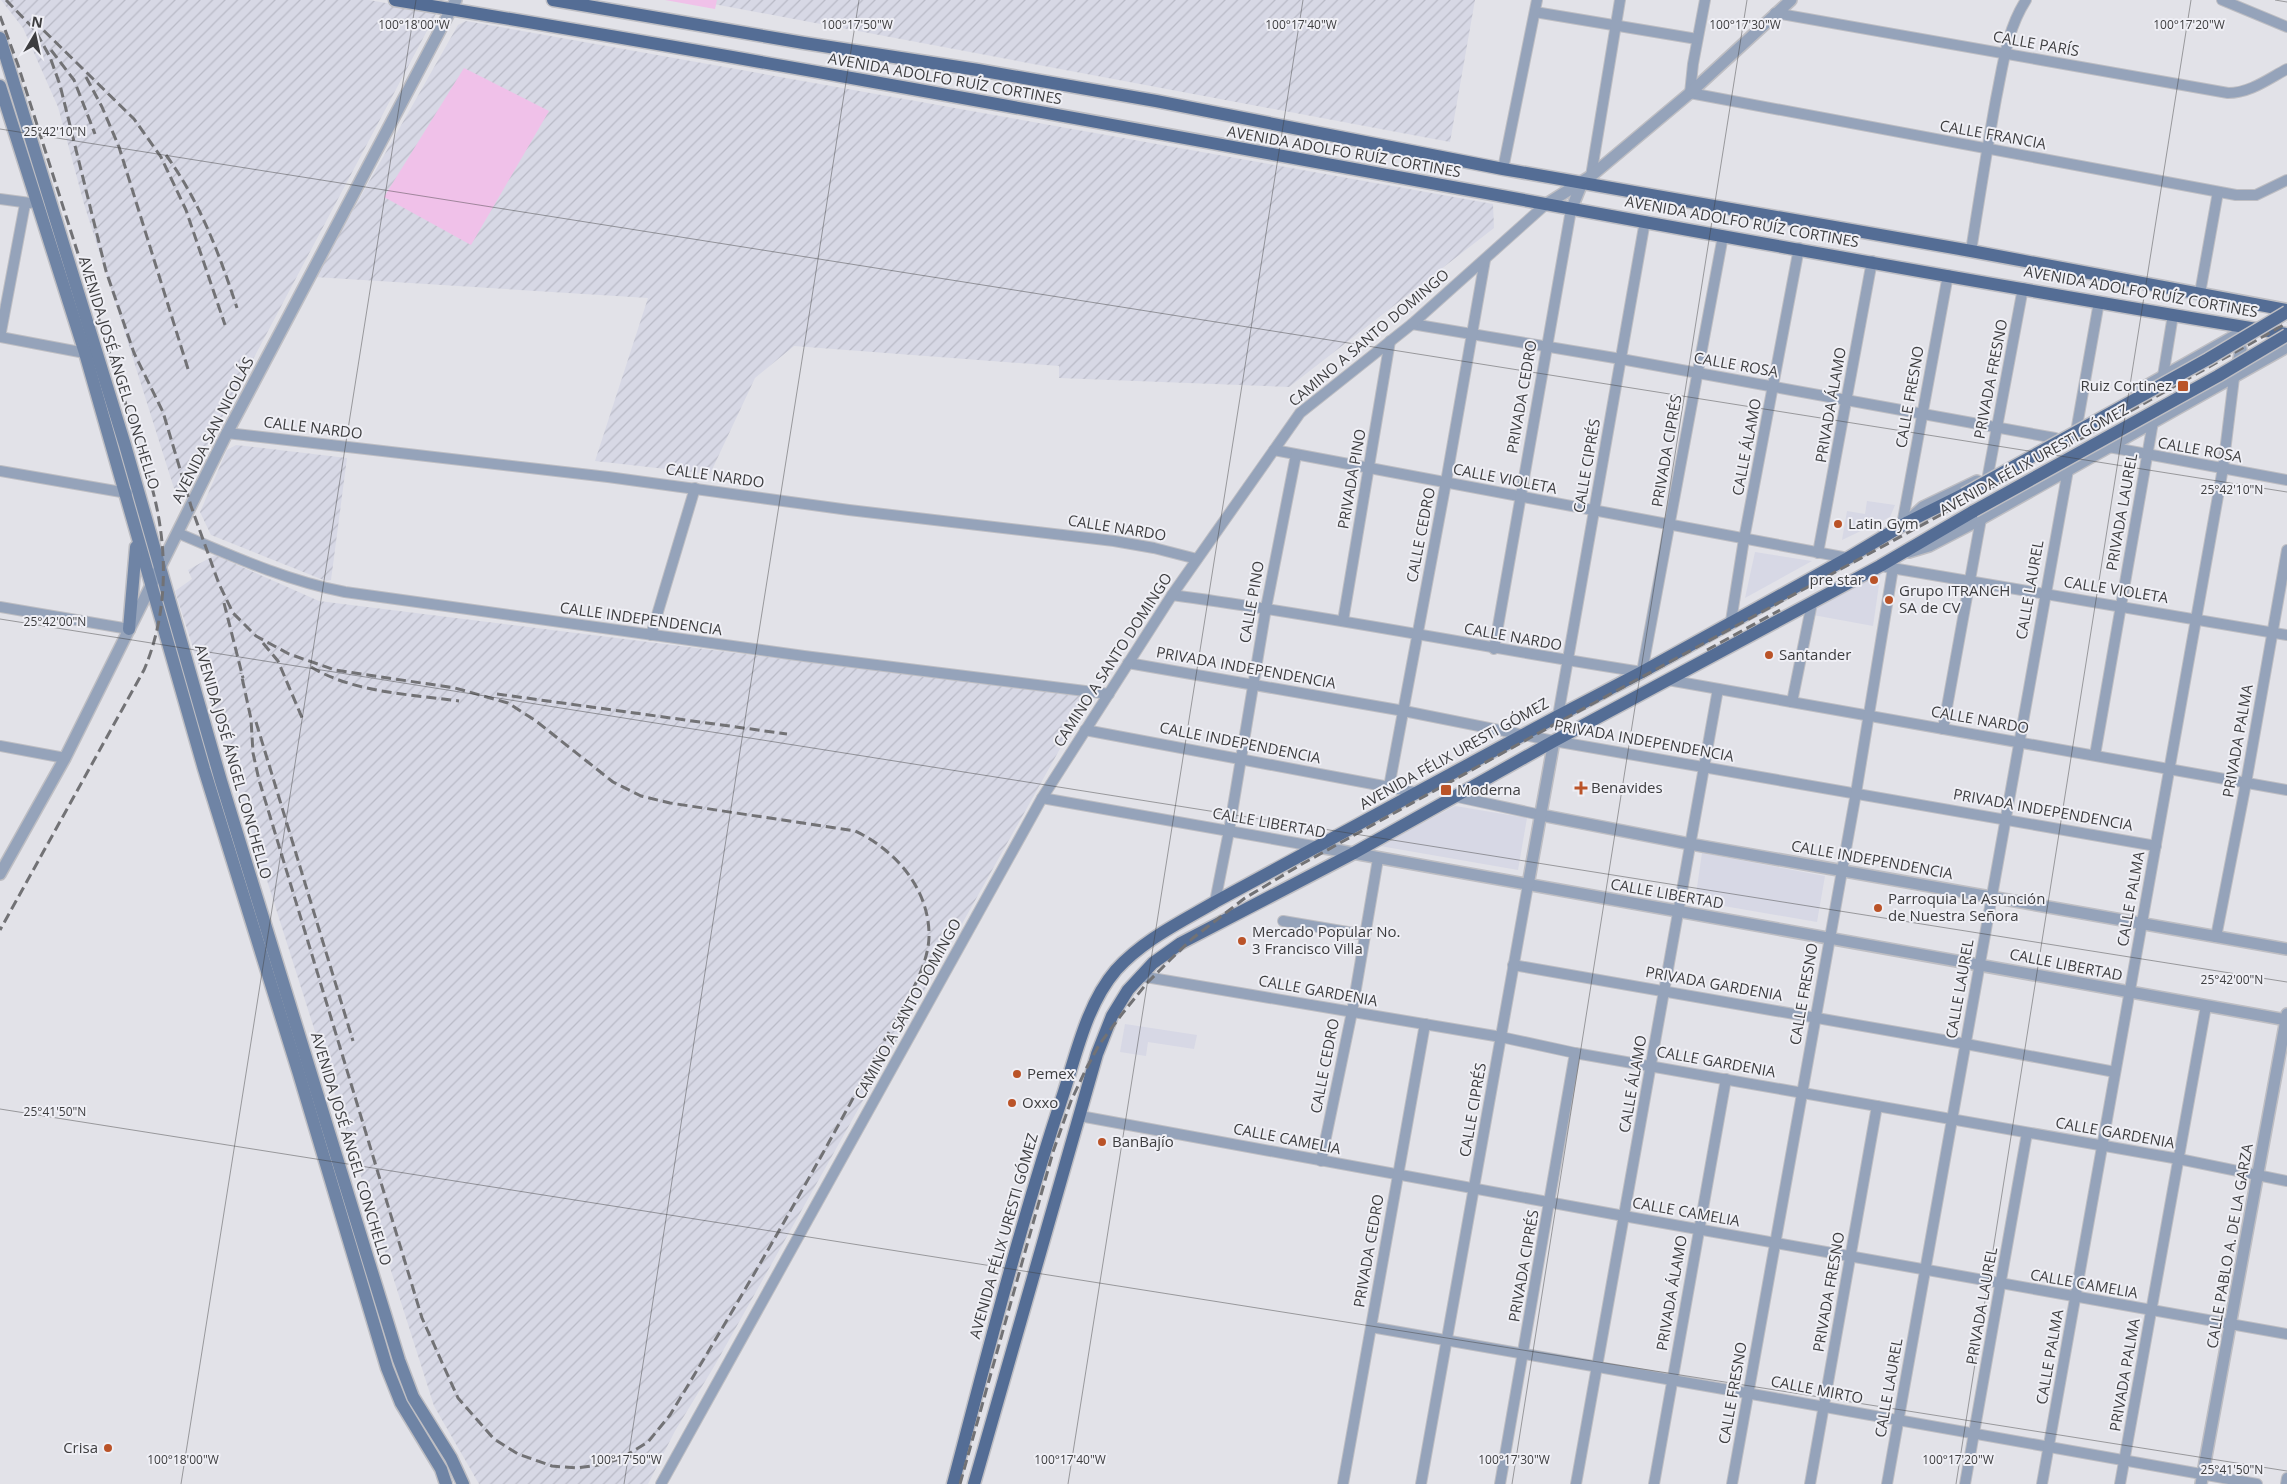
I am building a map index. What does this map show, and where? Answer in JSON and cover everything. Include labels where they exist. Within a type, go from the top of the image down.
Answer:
[{"type":"main road","name":"AVENIDA ADOLFO RUÍZ CORTINES","points":[[395,0],[454,5],[1571,210],[1645,221],[2287,335]]},
{"type":"main road","name":"AVENIDA ADOLFO RUÍZ CORTINES","points":[[553,0],[1147,100],[1503,170],[1587,179],[2286,309]]},
{"type":"main road","name":"AVENIDA JOSÉ ÁNGEL CONCHELLO","points":[[0,38],[125,445],[227,800],[399,1360],[413,1397],[451,1458],[463,1484]]},
{"type":"main road","name":"AVENIDA JOSÉ ÁNGEL CONCHELLO","points":[[0,86],[31,203],[85,353],[127,493],[151,588],[387,1368],[401,1403],[440,1468],[446,1484]]},
{"type":"main road","name":"AVENIDA FÉLIX URESTI GÓMEZ","points":[[953,1484],[1044,1152],[1096,1000],[1116,971],[1129,957],[1167,929],[1215,902],[1642,672],[1731,621],[1848,558],[1905,523],[1964,494],[2208,359],[2286,309]]},
{"type":"main road","name":"AVENIDA FÉLIX URESTI GÓMEZ","points":[[974,1484],[1104,1031],[1118,1003],[1140,976],[1181,943],[1352,854],[1453,796],[1812,603],[1887,567],[1904,552],[1978,515],[2287,335]]},
{"type":"main road","points":[[129,629],[137,532]]},
{"type":"street","points":[[1503,170],[1537,0]]},
{"type":"street","points":[[1571,210],[1587,179],[1620,0]]},
{"type":"street","points":[[1690,93],[1697,39],[1705,0]]},
{"type":"street","points":[[1545,205],[1587,179],[1690,93],[1791,0]]},
{"type":"street","points":[[1971,251],[2005,53],[2014,24],[2026,0]]},
{"type":"street","points":[[2222,0],[2287,27]]},
{"type":"street","name":"AVENIDA SAN NICOLÁS","points":[[0,874],[64,758],[151,588],[227,433],[454,5]]},
{"type":"street","points":[[1535,12],[1697,39]]},
{"type":"street","name":"CALLE PARÍS","points":[[1775,14],[2005,53],[2228,94],[2250,89],[2287,69]]},
{"type":"street","name":"CALLE FRANCIA","points":[[1690,93],[2247,197],[2256,196],[2287,180]]},
{"type":"street","points":[[2200,293],[2218,192]]},
{"type":"street","points":[[0,199],[31,203],[0,337],[85,353]]},
{"type":"street","name":"CAMINO A SANTO DOMINGO","points":[[661,1484],[1042,798],[1197,559],[1300,413],[1412,324],[1545,205]]},
{"type":"street","name":"PRIVADA CEDRO","points":[[1494,649],[1571,210]]},
{"type":"street","name":"CALLE CIPRÉS","points":[[1558,716],[1645,221]]},
{"type":"street","name":"PRIVADA CIPRÉS","points":[[1642,672],[1696,372],[1723,236]]},
{"type":"street","name":"CALLE ÁLAMO","points":[[1731,621],[1744,539],[1799,248]]},
{"type":"street","name":"CALLE CEDRO","points":[[1389,787],[1485,260]]},
{"type":"street","name":"PRIVADA ÁLAMO","points":[[1818,553],[1848,401],[1872,261]]},
{"type":"street","name":"CALLE FRESNO","points":[[1905,523],[1922,414],[1948,275]]},
{"type":"street","name":"PRIVADA FRESNO","points":[[1988,475],[2023,288]]},
{"type":"street","points":[[2077,426],[2099,302]]},
{"type":"street","points":[[1905,523],[1923,507],[1988,475],[2286,309]]},
{"type":"street","points":[[2163,376],[2173,315]]},
{"type":"street","name":"CALLE ROSA","points":[[1412,324],[1696,372],[2055,438]]},
{"type":"street","name":"PRIVADA PINO","points":[[1343,621],[1390,341]]},
{"type":"street","points":[[2226,341],[2235,342],[2241,349],[2234,378]]},
{"type":"street","points":[[1943,729],[1978,515],[2068,470],[2287,347]]},
{"type":"street","name":"CALLE PALMA","points":[[2042,1484],[2104,1146],[2115,1072],[2223,468],[2234,378]]},
{"type":"street","name":"PRIVADA LAUREL","points":[[2095,755],[2153,422]]},
{"type":"street","name":"CALLE NARDO","points":[[227,433],[695,488],[849,510],[1114,541],[1197,559]]},
{"type":"street","name":"CALLE ROSA","points":[[2109,447],[2147,456],[2287,480]]},
{"type":"street","name":"CALLE VIOLETA","points":[[1274,450],[1594,512],[1848,558]]},
{"type":"street","name":"CALLE PINO","points":[[1215,902],[1229,831],[1266,608],[1296,455]]},
{"type":"street","name":"CALLE LAUREL","points":[[1887,1484],[1953,1120],[2044,594],[2068,470]]},
{"type":"street","points":[[0,471],[127,493]]},
{"type":"street","points":[[652,635],[695,488]]},
{"type":"street","name":"CALLE INDEPENDENCIA","points":[[178,533],[319,587],[652,635],[1109,694]]},
{"type":"street","name":"PRIVADA PALMA","points":[[2216,937],[2246,782],[2287,550]]},
{"type":"street","name":"CALLE FRESNO","points":[[1732,1484],[1856,793],[1869,715],[1887,567]]},
{"type":"street","name":"CALLE VIOLETA","points":[[1887,567],[2287,635]]},
{"type":"street","name":"CALLE NARDO","points":[[1172,596],[1266,608],[1494,649],[1642,672]]},
{"type":"street","points":[[1792,702],[1812,603]]},
{"type":"street","points":[[0,607],[129,629]]},
{"type":"street","name":"PRIVADA INDEPENDENCIA","points":[[1128,663],[1404,711],[1554,741],[2006,818],[2156,846]]},
{"type":"street","name":"CALLE NARDO","points":[[1668,680],[2287,790]]},
{"type":"street","name":"CALLE ÁLAMO","points":[[1576,1484],[1718,689]]},
{"type":"street","name":"CALLE INDEPENDENCIA","points":[[1085,730],[1389,787]]},
{"type":"street","name":"CALLE CIPRÉS","points":[[1421,1484],[1554,741]]},
{"type":"street","points":[[0,746],[64,758]]},
{"type":"street","points":[[1389,787],[1418,793]]},
{"type":"street","name":"CALLE INDEPENDENCIA","points":[[1453,796],[1690,844],[1841,869],[2287,949]]},
{"type":"street","name":"CALLE LIBERTAD","points":[[1042,798],[2206,1006],[2287,1017]]},
{"type":"street","name":"CALLE CEDRO","points":[[1321,1161],[1352,1012],[1378,859]]},
{"type":"street","points":[[1282,921],[1365,935]]},
{"type":"street","name":"PRIVADA GARDENIA","points":[[1513,966],[1664,990],[2115,1072]]},
{"type":"street","name":"CALLE GARDENIA","points":[[1140,976],[1425,1024],[1575,1053],[2180,1159],[2287,1181]]},
{"type":"street","name":"PRIVADA PALMA","points":[[2120,1484],[2180,1159],[2206,1006]]},
{"type":"street","name":"CALLE PABLO A. DE LA GARZA","points":[[2202,1479],[2287,1017]]},
{"type":"street","name":"PRIVADA CEDRO","points":[[1343,1484],[1425,1024]]},
{"type":"street","name":"PRIVADA CIPRÉS","points":[[1500,1484],[1575,1053]]},
{"type":"street","name":"PRIVADA ÁLAMO","points":[[1654,1484],[1726,1079]]},
{"type":"street","name":"PRIVADA FRESNO","points":[[1810,1484],[1877,1106]]},
{"type":"street","name":"CALLE CAMELIA","points":[[1080,1116],[1699,1230],[2287,1334]]},
{"type":"street","name":"PRIVADA LAUREL","points":[[1965,1484],[2027,1133]]},
{"type":"street","name":"CALLE MIRTO","points":[[1371,1327],[1749,1392],[1824,1408],[2124,1461],[2202,1479],[2257,1484]]},
{"type":"street","points":[[2286,1484],[2287,1478]]},
{"type":"shaded area","points":[[1,0],[369,0],[437,12],[178,501],[84,204],[58,107],[23,28]]},
{"type":"shaded area","points":[[665,0],[717,0],[715,9]]},
{"type":"shaded area","points":[[692,0],[1475,0],[1450,142]]},
{"type":"shaded area","points":[[466,21],[1493,204],[1494,228],[1289,387],[1059,378],[1059,366],[794,346],[755,378],[710,474],[595,461],[648,298],[315,277],[458,25]]},
{"type":"shaded area","points":[[464,68],[549,111],[471,245],[384,197]]},
{"type":"shaded area","points":[[236,445],[347,458],[331,580],[326,581],[211,535],[200,512],[227,450]]},
{"type":"shaded area","points":[[1867,501],[1895,505],[1890,517],[1842,540],[1847,511],[1865,514]]},
{"type":"shaded area","points":[[1755,552],[1812,561],[1745,598]]},
{"type":"shaded area","points":[[215,555],[319,601],[1089,697],[715,1365],[675,1431],[648,1484],[479,1484],[434,1406],[175,591],[192,579],[188,570]]},
{"type":"shaded area","points":[[1881,571],[1873,626],[1813,615],[1815,605]]},
{"type":"shaded area","points":[[1455,806],[1527,818],[1518,870],[1380,846]]},
{"type":"shaded area","points":[[1702,853],[1825,876],[1817,922],[1695,901]]},
{"type":"shaded area","points":[[1125,1024],[1197,1035],[1194,1049],[1148,1042],[1146,1056],[1120,1052]]},
{"type":"railway","points":[[6,0],[35,30],[50,57],[60,85],[106,271],[134,353],[163,412],[191,506],[219,584],[233,613],[256,636],[289,654],[335,670],[455,688],[508,703],[536,721],[613,782],[641,796],[670,803],[855,831],[870,839],[897,860],[917,888],[924,903],[928,920],[929,937],[927,951],[917,980],[902,1010],[777,1234],[670,1415],[648,1442],[620,1459],[577,1468],[552,1466],[518,1454],[494,1439],[458,1398],[422,1318],[259,780],[253,753],[251,719],[241,673]]},
{"type":"railway","points":[[0,16],[18,65],[149,477],[160,525],[163,550],[162,599],[152,647],[144,670],[0,930]]},
{"type":"railway","points":[[33,20],[134,119],[161,157],[186,210],[225,325]]},
{"type":"railway","points":[[51,50],[74,80],[95,134]]},
{"type":"railway","points":[[86,77],[102,107],[119,147],[188,369]]},
{"type":"railway","points":[[166,155],[199,210],[237,308]]},
{"type":"railway","points":[[960,1484],[1053,1152],[1071,1101],[1099,1045],[1122,1014],[1147,983],[1193,938],[1245,898],[1302,864],[1535,735],[2086,436],[2287,323]]},
{"type":"railway","points":[[224,603],[243,678]]},
{"type":"railway","points":[[1707,650],[1780,610]]},
{"type":"railway","points":[[263,643],[278,661],[303,720]]},
{"type":"railway","points":[[311,667],[328,676],[364,687],[459,701]]},
{"type":"railway","points":[[497,694],[787,734]]},
{"type":"railway","points":[[256,722],[353,1041]]},
{"type":"place","name":"Ruiz Cortinez","points":[[2183,386]]},
{"type":"place","name":"Latin Gym","points":[[1838,524]]},
{"type":"place","name":"pre star","points":[[1874,580]]},
{"type":"place","name":"Grupo ITRANCH SA de CV","points":[[1889,600]]},
{"type":"place","name":"Santander","points":[[1769,655]]},
{"type":"place","name":"Benavides","points":[[1581,788]]},
{"type":"place","name":"Moderna","points":[[1446,790]]},
{"type":"place","name":"Parroquia La Asunción de Nuestra Señora","points":[[1878,908]]},
{"type":"place","name":"Mercado Popular No. 3 Francisco Villa","points":[[1242,941]]},
{"type":"place","name":"Pemex","points":[[1017,1074]]},
{"type":"place","name":"Oxxo","points":[[1012,1103]]},
{"type":"place","name":"BanBajío","points":[[1102,1142]]},
{"type":"place","name":"Crisa","points":[[108,1448]]}]
